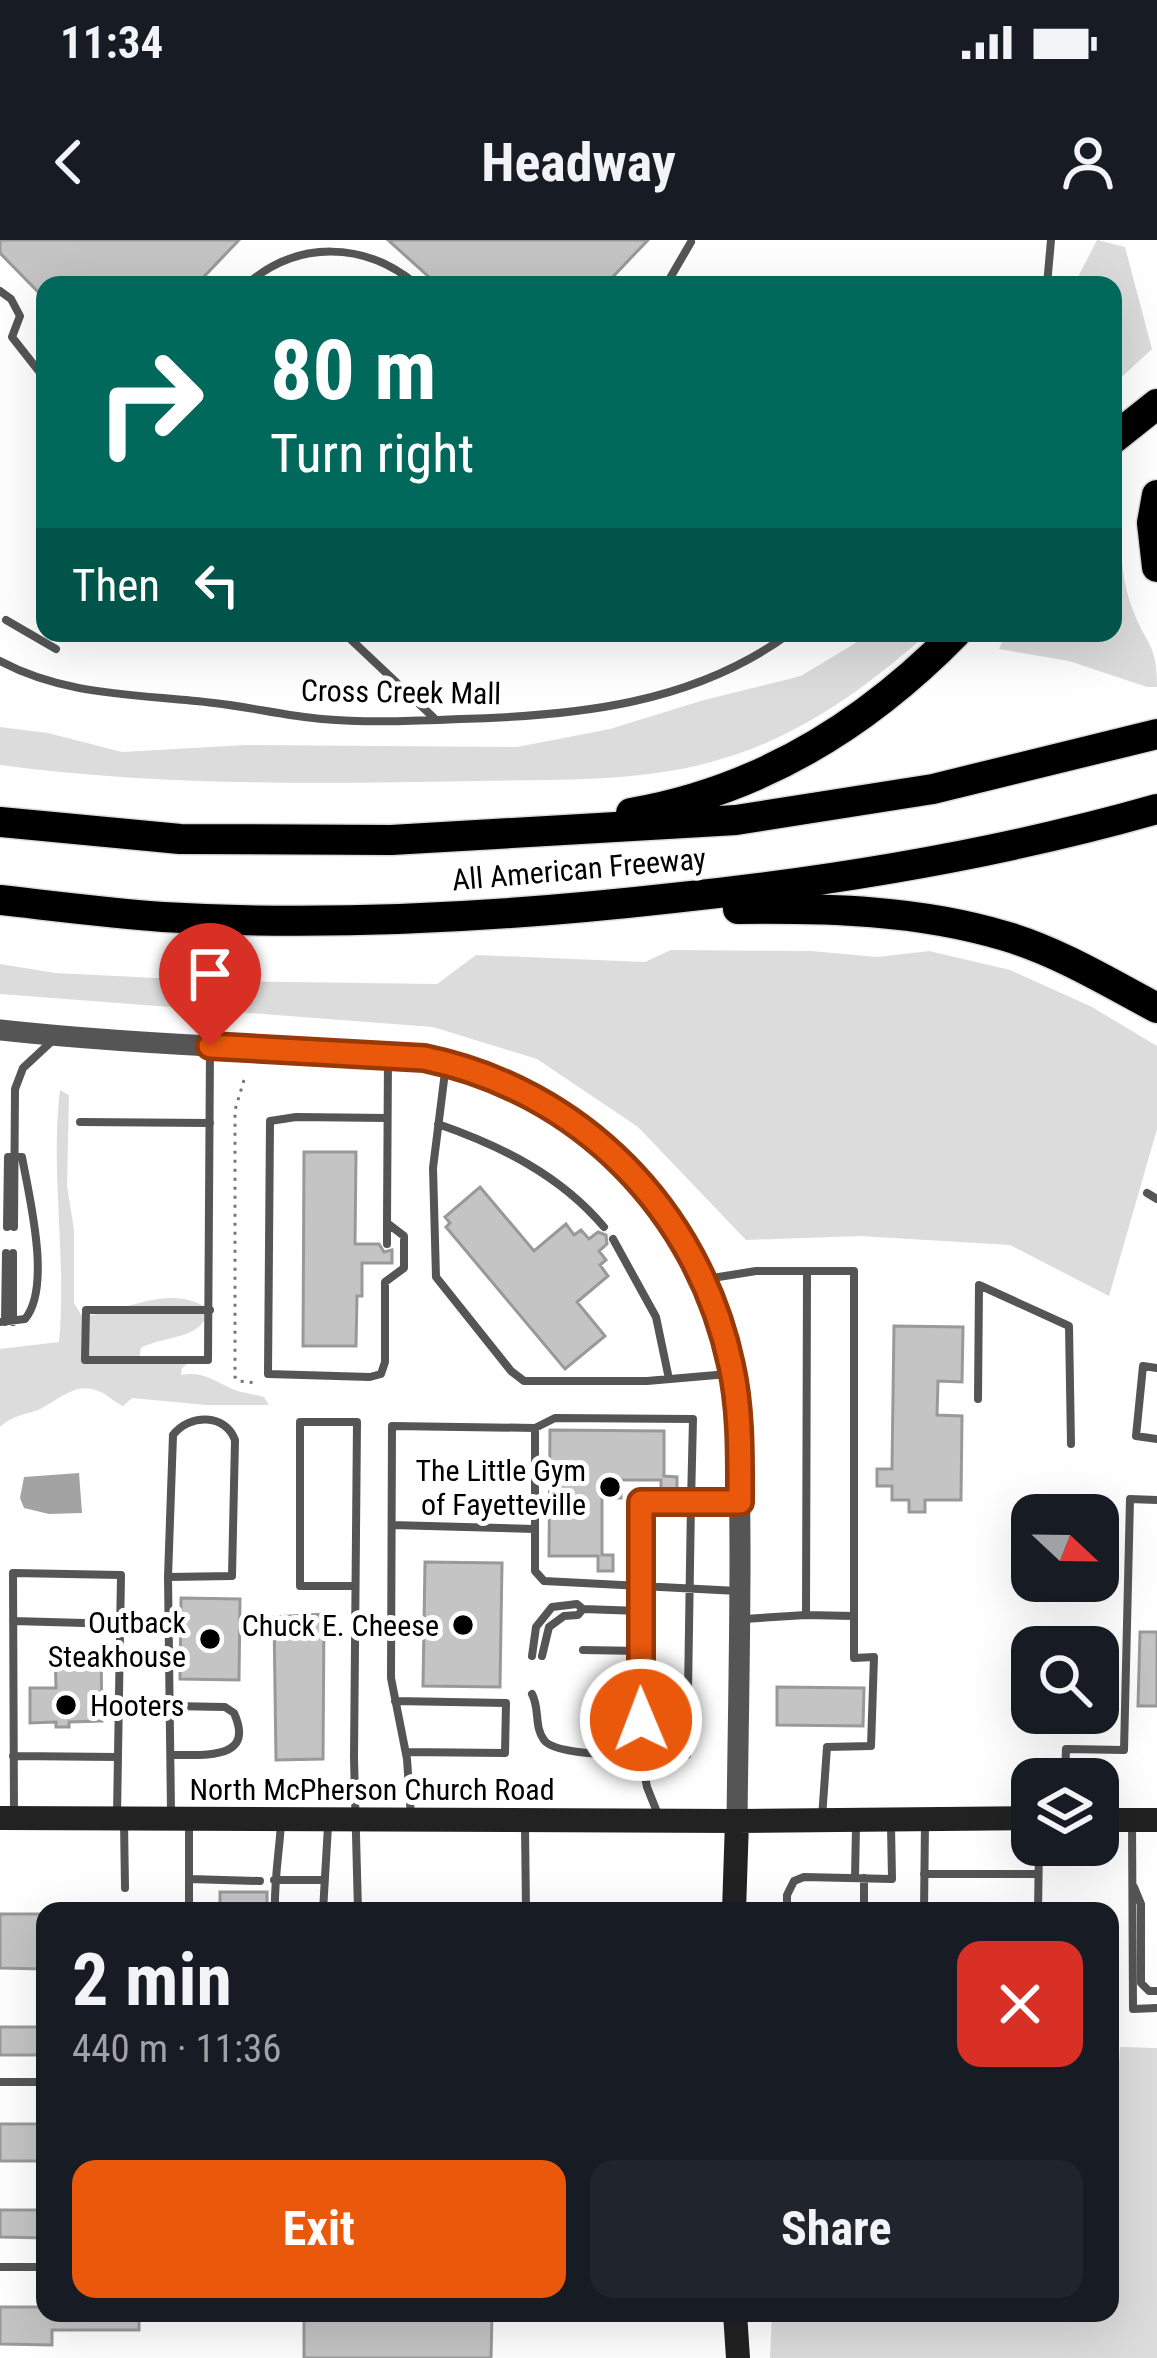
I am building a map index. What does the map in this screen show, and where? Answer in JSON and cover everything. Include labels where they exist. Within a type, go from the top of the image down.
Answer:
[{"type":"highway","points":[[1122,432],[1157,404]]},
{"type":"highway","points":[[1157,495],[1152,524],[1157,567]]},
{"type":"highway","points":[[496,836],[640,811],[735,783],[835,736],[875,708],[946,642]]},
{"type":"highway","name":"All American Freeway","points":[[0,822],[180,839],[391,840],[736,820],[956,784],[1157,734]]},
{"type":"highway","name":"All American Freeway","points":[[0,900],[152,916],[359,921],[546,911],[796,885],[963,856],[1157,809]]},
{"type":"highway","points":[[546,911],[851,909],[936,919],[1009,938],[1085,969],[1157,1008]]},
{"type":"main road","name":"North McPherson Church Road","points":[[7,1818],[1011,1818]]},
{"type":"main road","points":[[734,1902],[737,1821]]},
{"type":"main road","points":[[736,2322],[738,2358]]},
{"type":"street","points":[[0,1030],[388,1054],[447,1063],[516,1087],[594,1136],[658,1203],[704,1279],[733,1373],[740,1439],[737,1821]]},
{"type":"lane","points":[[1048,276],[1052,240]]},
{"type":"lane","points":[[671,276],[691,242]]},
{"type":"lane","points":[[256,276],[284,257],[334,249],[356,250],[403,276]]},
{"type":"lane","points":[[0,291],[11,298],[20,316],[12,337],[36,368]]},
{"type":"lane","points":[[6,620],[36,637]]},
{"type":"lane","points":[[44,642],[56,649]]},
{"type":"lane","points":[[354,642],[436,720]]},
{"type":"lane","name":"Cross Creek Mall","points":[[0,661],[44,682],[122,696],[317,719],[436,720],[576,713],[639,702],[697,684],[778,642]]},
{"type":"lane","points":[[10,1227],[12,1108],[23,1068],[57,1036]]},
{"type":"lane","points":[[209,1310],[86,1310],[86,1360],[208,1360],[209,1310],[210,1046]]},
{"type":"lane","points":[[387,1244],[388,1054]]},
{"type":"lane","points":[[447,1063],[433,1168],[436,1277],[512,1371],[524,1381],[733,1373]]},
{"type":"lane","points":[[386,1263],[386,1363],[380,1375],[268,1375],[270,1121],[387,1118]]},
{"type":"lane","points":[[80,1122],[210,1123]]},
{"type":"lane","points":[[438,1124],[506,1150],[550,1177],[604,1227]]},
{"type":"lane","points":[[10,1253],[6,1322],[25,1318],[35,1302],[35,1216],[22,1157],[11,1157]]},
{"type":"lane","points":[[1147,1193],[1157,1199]]},
{"type":"lane","points":[[385,1282],[404,1268],[404,1236],[387,1223]]},
{"type":"lane","points":[[613,1239],[656,1317],[669,1379]]},
{"type":"lane","points":[[704,1279],[756,1270],[854,1271],[854,1658],[874,1657],[872,1746],[827,1747],[822,1819]]},
{"type":"lane","points":[[806,1271],[806,1615]]},
{"type":"lane","points":[[978,1399],[979,1285],[1069,1326],[1071,1444]]},
{"type":"lane","points":[[1157,1368],[1143,1366],[1136,1436],[1157,1439]]},
{"type":"lane","points":[[411,1819],[406,1752],[391,1678],[392,1426],[536,1428],[555,1418],[693,1419],[687,1755],[554,1750],[539,1734],[537,1698]]},
{"type":"lane","points":[[168,1577],[232,1576],[235,1440],[231,1429],[218,1420],[195,1420],[179,1426],[172,1435],[168,1577],[171,1755],[190,1902]]},
{"type":"lane","points":[[354,1586],[300,1586],[300,1422],[357,1423],[358,1902]]},
{"type":"lane","points":[[536,1428],[536,1571],[544,1581],[740,1592]]},
{"type":"lane","points":[[1066,1758],[1066,1750],[1124,1750],[1130,1499],[1157,1500]]},
{"type":"lane","points":[[659,1818],[641,1754],[641,1502],[740,1502]]},
{"type":"lane","points":[[392,1525],[535,1529]]},
{"type":"lane","points":[[7,1818],[13,1756],[13,1573],[121,1575],[118,1757],[125,1888]]},
{"type":"lane","points":[[537,1656],[549,1628],[564,1616],[578,1615],[583,1609],[640,1611]]},
{"type":"lane","points":[[740,1619],[853,1616]]},
{"type":"lane","points":[[13,1621],[120,1624]]},
{"type":"lane","points":[[583,1650],[640,1651]]},
{"type":"lane","points":[[395,1701],[506,1703],[505,1753],[406,1752]]},
{"type":"lane","points":[[170,1706],[225,1707],[234,1713],[239,1732],[233,1748],[224,1753],[171,1755]]},
{"type":"lane","points":[[13,1756],[118,1757]]},
{"type":"lane","points":[[787,1902],[794,1881],[804,1877],[892,1879],[891,1817]]},
{"type":"lane","points":[[924,1902],[925,1817]]},
{"type":"lane","points":[[275,1902],[281,1819]]},
{"type":"lane","points":[[323,1902],[328,1819]]},
{"type":"lane","points":[[525,1819],[526,1902]]},
{"type":"lane","points":[[856,1819],[863,1902]]},
{"type":"lane","points":[[1144,1820],[1131,1880],[1133,2009],[1157,2008]]},
{"type":"lane","points":[[1037,1902],[1038,1866]]},
{"type":"lane","points":[[924,1874],[1038,1874]]},
{"type":"lane","points":[[190,1879],[260,1881]]},
{"type":"lane","points":[[274,1880],[323,1880]]},
{"type":"lane","points":[[1131,1880],[1142,1904],[1141,1983],[1157,1991]]},
{"type":"lane","points":[[0,2083],[36,2082]]},
{"type":"lane","points":[[0,2267],[36,2267]]},
{"type":"path","points":[[244,1079],[235,1110],[235,1377],[238,1382],[258,1384]]},
{"type":"shaded area","points":[[1097,240],[1125,247],[1152,349],[1122,377],[1122,276],[1079,275]]},
{"type":"shaded area","points":[[1122,559],[1134,613],[1153,654],[1157,687],[1069,661],[999,649],[1002,642],[1122,642]]},
{"type":"shaded area","points":[[857,642],[917,642],[800,727],[711,762],[653,774],[563,780],[296,783],[118,777],[0,765],[0,727],[48,733],[122,752],[246,745],[517,747],[610,729],[801,676]]},
{"type":"shaded area","points":[[671,950],[811,951],[877,957],[929,951],[1010,970],[1092,1007],[1157,1046],[1157,1129],[1109,1296],[1010,1245],[860,1236],[746,1240],[638,1127],[537,1059],[433,1027],[0,994],[0,964],[55,973],[219,981],[437,984],[476,955],[645,962]]},
{"type":"shaded area","points":[[60,1090],[69,1095],[67,1186],[74,1230],[74,1303],[82,1316],[163,1298],[195,1302],[210,1310],[198,1327],[141,1348],[139,1358],[191,1361],[181,1375],[196,1374],[264,1397],[269,1405],[132,1398],[123,1406],[101,1392],[81,1388],[0,1427],[0,1349],[59,1342]]},
{"type":"shaded area","points":[[79,1473],[82,1513],[49,1514],[24,1508],[20,1498],[24,1477]]},
{"type":"shaded area","points":[[1120,2047],[1157,2048],[1157,2358],[770,2358],[772,2322],[1119,2322]]},
{"type":"building","points":[[0,240],[239,240],[205,276],[36,276],[36,290],[0,253]]},
{"type":"building","points":[[388,240],[648,240],[614,276],[428,276]]},
{"type":"building","points":[[304,1152],[356,1152],[355,1244],[379,1244],[384,1252],[392,1250],[392,1263],[362,1263],[356,1346],[303,1346]]},
{"type":"building","points":[[480,1187],[534,1251],[566,1224],[574,1235],[581,1230],[589,1239],[598,1232],[606,1235],[607,1244],[599,1251],[606,1260],[600,1265],[608,1276],[577,1302],[605,1336],[565,1369],[446,1227],[450,1223],[445,1217]]},
{"type":"building","points":[[894,1326],[963,1327],[962,1382],[938,1381],[937,1415],[962,1416],[961,1500],[925,1500],[925,1512],[909,1512],[909,1500],[892,1500],[892,1486],[877,1486],[877,1469],[892,1469]]},
{"type":"building","points":[[550,1430],[664,1431],[664,1476],[677,1477],[677,1493],[661,1493],[661,1480],[621,1480],[621,1498],[602,1498],[602,1555],[613,1555],[613,1571],[598,1571],[598,1556],[549,1556]]},
{"type":"building","name":"Chuck E. Cheese","points":[[425,1562],[502,1563],[500,1687],[423,1686]]},
{"type":"building","name":"Outback Steakhouse","points":[[181,1598],[240,1599],[239,1680],[180,1679]]},
{"type":"building","points":[[324,1614],[323,1759],[276,1760],[274,1617]]},
{"type":"building","points":[[1140,1632],[1157,1632],[1157,1706],[1138,1706]]},
{"type":"building","name":"Hooters","points":[[101,1652],[102,1721],[69,1722],[69,1727],[56,1727],[56,1722],[30,1723],[30,1688],[56,1688],[55,1653]]},
{"type":"building","points":[[777,1687],[864,1688],[863,1726],[777,1725]]},
{"type":"building","points":[[220,1892],[267,1892],[267,1902],[220,1902]]},
{"type":"building","points":[[0,1914],[36,1914],[36,1969],[0,1968]]},
{"type":"building","points":[[0,2027],[36,2027],[36,2055],[0,2055]]},
{"type":"building","points":[[0,2124],[36,2124],[36,2161],[0,2161]]},
{"type":"building","points":[[0,2210],[36,2210],[36,2238],[0,2237]]},
{"type":"building","points":[[0,2307],[36,2307],[36,2322],[139,2322],[139,2330],[52,2330],[52,2345],[0,2344]]},
{"type":"building","points":[[304,2322],[492,2322],[491,2358],[304,2358]]},
{"type":"place","name":"The Little Gym of Fayetteville","points":[[610,1487]]},
{"type":"place","name":"Chuck E. Cheese","points":[[463,1625]]},
{"type":"place","name":"Outback Steakhouse","points":[[210,1639]]},
{"type":"place","name":"Hooters","points":[[66,1705]]},
{"type":"route","points":[[210,1046],[424,1058],[456,1064],[516,1087],[594,1136],[674,1226],[716,1307],[732,1368],[740,1439],[740,1502],[641,1502],[641,1720]]}]
